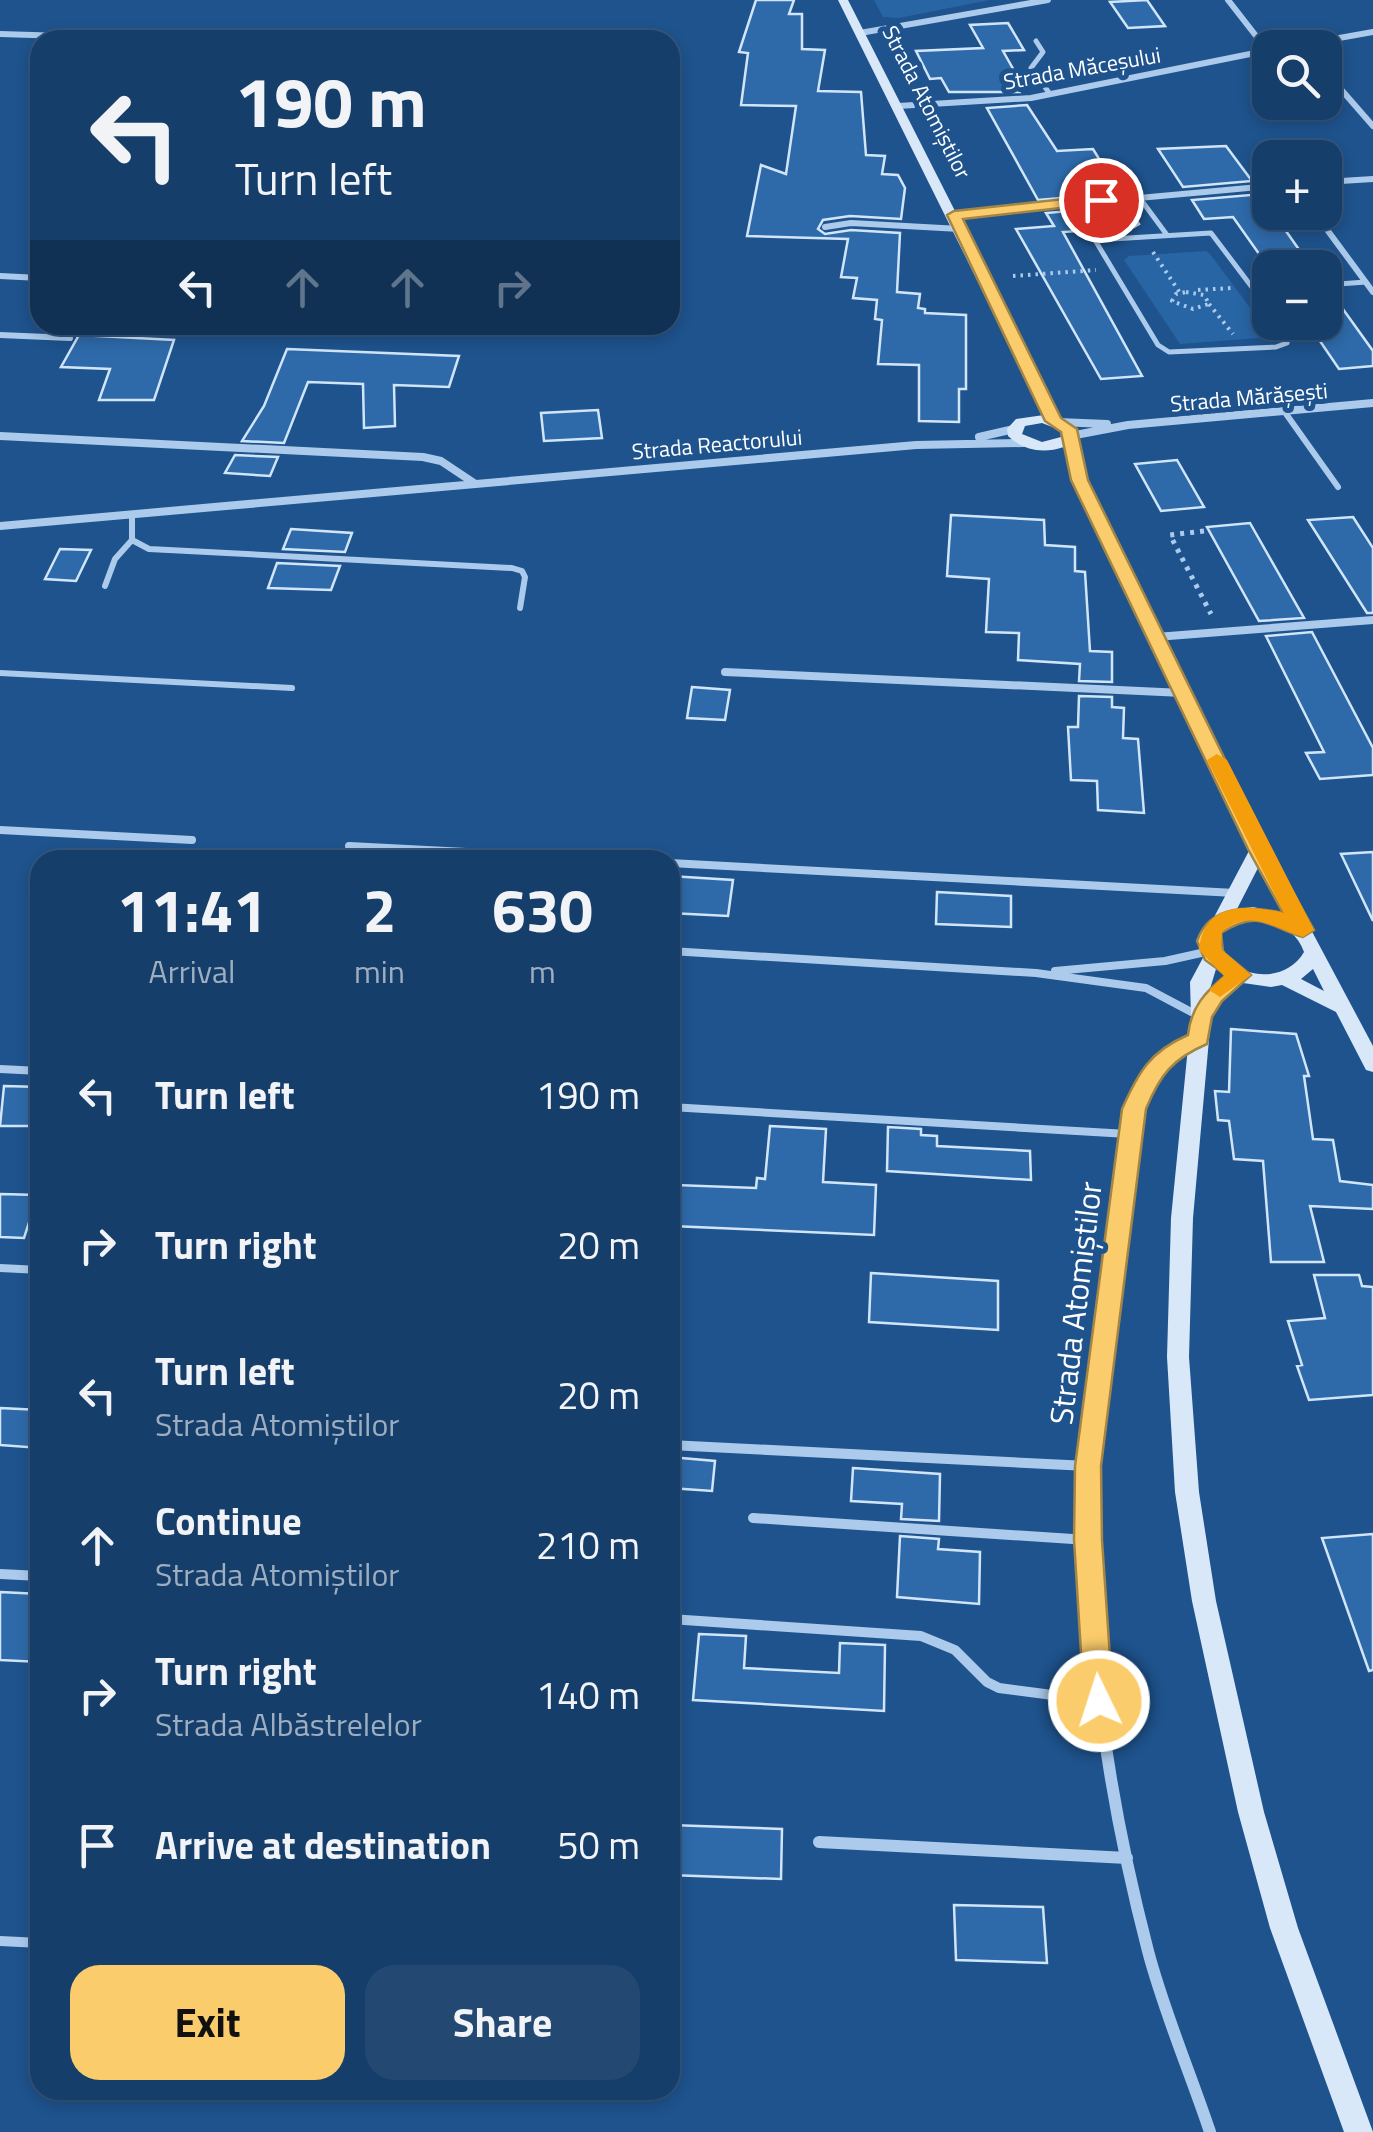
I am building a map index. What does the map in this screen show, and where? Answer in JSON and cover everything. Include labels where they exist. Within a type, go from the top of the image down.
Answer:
[{"type":"main road","name":"Strada Atomiștilor","points":[[843,0],[954,215],[1038,391],[1056,422],[1067,427],[1070,438]]},
{"type":"main road","points":[[1023,434],[1038,391]]},
{"type":"main road","points":[[1023,434],[1056,422]]},
{"type":"main road","points":[[1023,434],[1057,446],[1070,438],[1080,480],[1258,849],[1373,1065]]},
{"type":"main road","points":[[1023,434],[1080,480]]},
{"type":"main road","points":[[1258,849],[1212,930],[1212,953],[1200,982],[1200,1028],[1182,1218],[1180,1416],[1204,1601],[1252,1812],[1284,1928],[1359,2132]]},
{"type":"main road","points":[[1220,921],[1253,913],[1289,921],[1303,930]]},
{"type":"main road","points":[[1212,953],[1240,975],[1286,979],[1301,973],[1311,963],[1314,952]]},
{"type":"main road","name":"Strada Atomiștilor","points":[[1200,1028],[1214,996],[1240,975]]},
{"type":"main road","points":[[1286,979],[1345,1009]]},
{"type":"street","points":[[860,33],[1048,0]]},
{"type":"street","points":[[1228,0],[1253,30]]},
{"type":"street","points":[[1342,38],[1373,32]]},
{"type":"street","points":[[0,34],[30,35]]},
{"type":"street","name":"Strada Măceșului","points":[[898,106],[1050,94],[1252,53]]},
{"type":"street","points":[[1342,91],[1373,126]]},
{"type":"street","points":[[1342,181],[1373,178]]},
{"type":"street","points":[[954,215],[1252,187]]},
{"type":"street","points":[[826,226],[851,223],[960,229]]},
{"type":"street","points":[[1327,230],[1373,292]]},
{"type":"street","points":[[0,276],[30,278]]},
{"type":"street","points":[[0,336],[70,338]]},
{"type":"street","name":"Strada Mărășești","points":[[1070,438],[1128,425],[1373,403]]},
{"type":"street","name":"Strada Mărășești","points":[[1056,422],[1128,425]]},
{"type":"street","name":"Strada Reactorului","points":[[963,441],[1023,434]]},
{"type":"street","name":"Strada Reactorului","points":[[0,526],[1023,434]]},
{"type":"street","points":[[0,436],[423,457],[441,462],[474,483]]},
{"type":"street","points":[[1156,637],[1373,620]]},
{"type":"street","points":[[726,672],[1183,692]]},
{"type":"street","name":"Strada Atomiștilor","points":[[1200,1028],[1151,1070],[1128,1134],[1088,1466],[1088,1540],[1099,1701],[1127,1858],[1150,1954],[1210,2132]]},
{"type":"street","points":[[819,1842],[1127,1858]]},
{"type":"lane","points":[[1036,40],[1043,52],[1031,68],[1050,94]]},
{"type":"lane","points":[[1138,196],[1166,235]]},
{"type":"lane","points":[[1252,285],[1211,233],[1095,240],[1158,344],[1169,352],[1244,349],[1288,344],[1288,340]]},
{"type":"lane","points":[[1342,284],[1366,282]]},
{"type":"lane","points":[[1284,411],[1338,487]]},
{"type":"lane","points":[[104,586],[115,559],[132,540],[132,514]]},
{"type":"lane","points":[[132,540],[149,549],[512,568],[522,571],[525,577],[520,608]]},
{"type":"lane","points":[[0,673],[292,688]]},
{"type":"lane","points":[[0,830],[192,840]]},
{"type":"lane","points":[[350,846],[427,850]]},
{"type":"lane","points":[[680,864],[1235,893]]},
{"type":"lane","points":[[680,952],[1036,972],[1146,988],[1200,1028]]},
{"type":"lane","points":[[1036,972],[1212,953]]},
{"type":"lane","points":[[0,1069],[30,1070]]},
{"type":"lane","points":[[680,1109],[1128,1134]]},
{"type":"lane","points":[[0,1268],[30,1270]]},
{"type":"lane","points":[[680,1446],[1088,1466]]},
{"type":"lane","points":[[753,1518],[1088,1540]]},
{"type":"lane","points":[[0,1574],[30,1576]]},
{"type":"lane","points":[[680,1620],[921,1636],[954,1650],[987,1682],[999,1688],[1099,1701]]},
{"type":"lane","points":[[0,1941],[30,1942]]},
{"type":"path","points":[[1142,237],[1180,293]]},
{"type":"path","points":[[1012,276],[1112,268]]},
{"type":"path","points":[[1209,304],[1192,309],[1178,306],[1172,299],[1180,293],[1252,288]]},
{"type":"path","points":[[1192,292],[1208,298],[1244,349]]},
{"type":"path","points":[[1204,532],[1170,535],[1221,632]]},
{"type":"shaded area","points":[[874,0],[990,0],[899,18],[883,17]]},
{"type":"shaded area","points":[[1206,251],[1252,310],[1252,339],[1180,344],[1124,260],[1129,256]]},
{"type":"building","points":[[756,0],[794,0],[789,14],[802,14],[802,49],[825,50],[818,91],[861,92],[866,155],[885,156],[882,174],[898,175],[905,188],[901,219],[850,216],[823,220],[818,229],[825,234],[851,230],[900,233],[897,292],[920,294],[918,308],[925,309],[925,313],[966,315],[966,389],[959,389],[959,422],[919,421],[919,365],[878,364],[882,320],[875,319],[877,300],[853,298],[857,278],[841,277],[848,239],[747,236],[761,165],[786,174],[796,106],[741,105],[748,53],[739,52]]},
{"type":"building","points":[[1147,0],[1165,26],[1128,28],[1110,2]]},
{"type":"building","points":[[1008,23],[1024,50],[1003,51],[1024,88],[1016,88],[1019,92],[949,92],[941,78],[930,79],[916,51],[983,48],[970,25]]},
{"type":"building","points":[[1027,105],[1057,151],[1093,149],[1120,193],[1038,200],[987,108]]},
{"type":"building","points":[[1226,146],[1252,181],[1183,187],[1158,149]]},
{"type":"building","points":[[1252,195],[1252,230],[1285,230],[1299,250],[1256,250],[1233,217],[1204,219],[1192,200]]},
{"type":"building","points":[[1128,206],[1139,224],[1134,227],[1063,232],[1142,376],[1101,379],[1016,229],[1054,226],[1046,213]]},
{"type":"building","points":[[1342,308],[1373,351],[1373,366],[1339,369],[1319,340],[1342,340]]},
{"type":"building","points":[[79,335],[174,340],[154,400],[99,400],[110,369],[61,367]]},
{"type":"building","points":[[287,349],[459,356],[449,387],[394,385],[395,426],[364,428],[363,384],[308,382],[284,443],[242,441],[264,406]]},
{"type":"building","points":[[598,410],[602,438],[544,441],[541,413]]},
{"type":"building","points":[[235,455],[278,457],[270,476],[225,473]]},
{"type":"building","points":[[1177,460],[1204,507],[1161,511],[1135,464]]},
{"type":"building","points":[[951,515],[1044,520],[1045,545],[1075,547],[1075,571],[1085,572],[1090,651],[1112,652],[1112,682],[1079,681],[1080,664],[1018,660],[1019,633],[986,632],[989,579],[947,576]]},
{"type":"building","points":[[1353,517],[1373,548],[1373,613],[1367,613],[1308,520]]},
{"type":"building","points":[[1250,523],[1304,618],[1259,621],[1207,527]]},
{"type":"building","points":[[291,529],[352,533],[345,552],[283,549]]},
{"type":"building","points":[[60,549],[91,550],[76,581],[45,579]]},
{"type":"building","points":[[277,563],[340,566],[331,590],[268,588]]},
{"type":"building","points":[[1312,632],[1373,748],[1373,775],[1320,779],[1306,753],[1324,752],[1266,636]]},
{"type":"building","points":[[692,687],[730,690],[725,720],[687,718]]},
{"type":"building","points":[[1079,696],[1112,697],[1112,707],[1124,708],[1123,738],[1138,739],[1144,813],[1098,810],[1097,781],[1071,780],[1068,727],[1078,727]]},
{"type":"building","points":[[1373,852],[1373,921],[1341,854]]},
{"type":"building","points":[[680,877],[733,880],[728,916],[680,914]]},
{"type":"building","points":[[937,892],[1011,896],[1011,927],[936,924]]},
{"type":"building","points":[[1231,1029],[1296,1034],[1309,1076],[1304,1076],[1313,1139],[1333,1140],[1340,1181],[1373,1185],[1373,1209],[1310,1206],[1324,1262],[1271,1262],[1263,1161],[1234,1159],[1229,1121],[1218,1120],[1215,1091],[1229,1092]]},
{"type":"building","points":[[4,1086],[30,1087],[30,1126],[0,1126]]},
{"type":"building","points":[[770,1126],[826,1129],[823,1182],[876,1185],[874,1235],[680,1226],[680,1185],[756,1188],[757,1178],[765,1179]]},
{"type":"building","points":[[888,1127],[921,1129],[921,1135],[937,1136],[937,1146],[1030,1151],[1031,1180],[887,1171]]},
{"type":"building","points":[[0,1194],[30,1195],[30,1220],[24,1238],[0,1237]]},
{"type":"building","points":[[871,1273],[998,1281],[998,1330],[869,1322]]},
{"type":"building","points":[[1314,1275],[1359,1275],[1362,1286],[1373,1287],[1373,1395],[1309,1400],[1288,1321],[1325,1318]]},
{"type":"building","points":[[0,1408],[30,1410],[30,1447],[0,1445]]},
{"type":"building","points":[[680,1458],[715,1461],[712,1491],[680,1489]]},
{"type":"building","points":[[853,1468],[940,1474],[939,1521],[901,1519],[902,1504],[851,1501]]},
{"type":"building","points":[[1373,1534],[1373,1670],[1369,1671],[1322,1538]]},
{"type":"building","points":[[900,1536],[939,1539],[938,1549],[980,1552],[979,1604],[897,1597]]},
{"type":"building","points":[[0,1592],[30,1594],[30,1662],[0,1660]]},
{"type":"building","points":[[699,1634],[746,1636],[744,1668],[839,1673],[840,1643],[885,1645],[884,1711],[693,1700]]},
{"type":"building","points":[[680,1825],[782,1829],[781,1879],[680,1875]]},
{"type":"building","points":[[954,1905],[1043,1907],[1047,1963],[956,1960]]},
{"type":"slow traffic","points":[[1217,760],[1258,849],[1303,930],[1272,915],[1235,915],[1220,921],[1208,941],[1210,950],[1216,960],[1240,975],[1220,990]]},
{"type":"route","points":[[1099,1701],[1088,1540],[1088,1466],[1134,1109],[1151,1070],[1173,1050],[1199,1039],[1201,1017],[1214,996],[1240,975],[1226,968],[1210,950],[1208,941],[1220,921],[1235,915],[1272,915],[1303,930],[1258,849],[1080,480],[1069,429],[1054,421],[954,215],[1101,200]]}]
